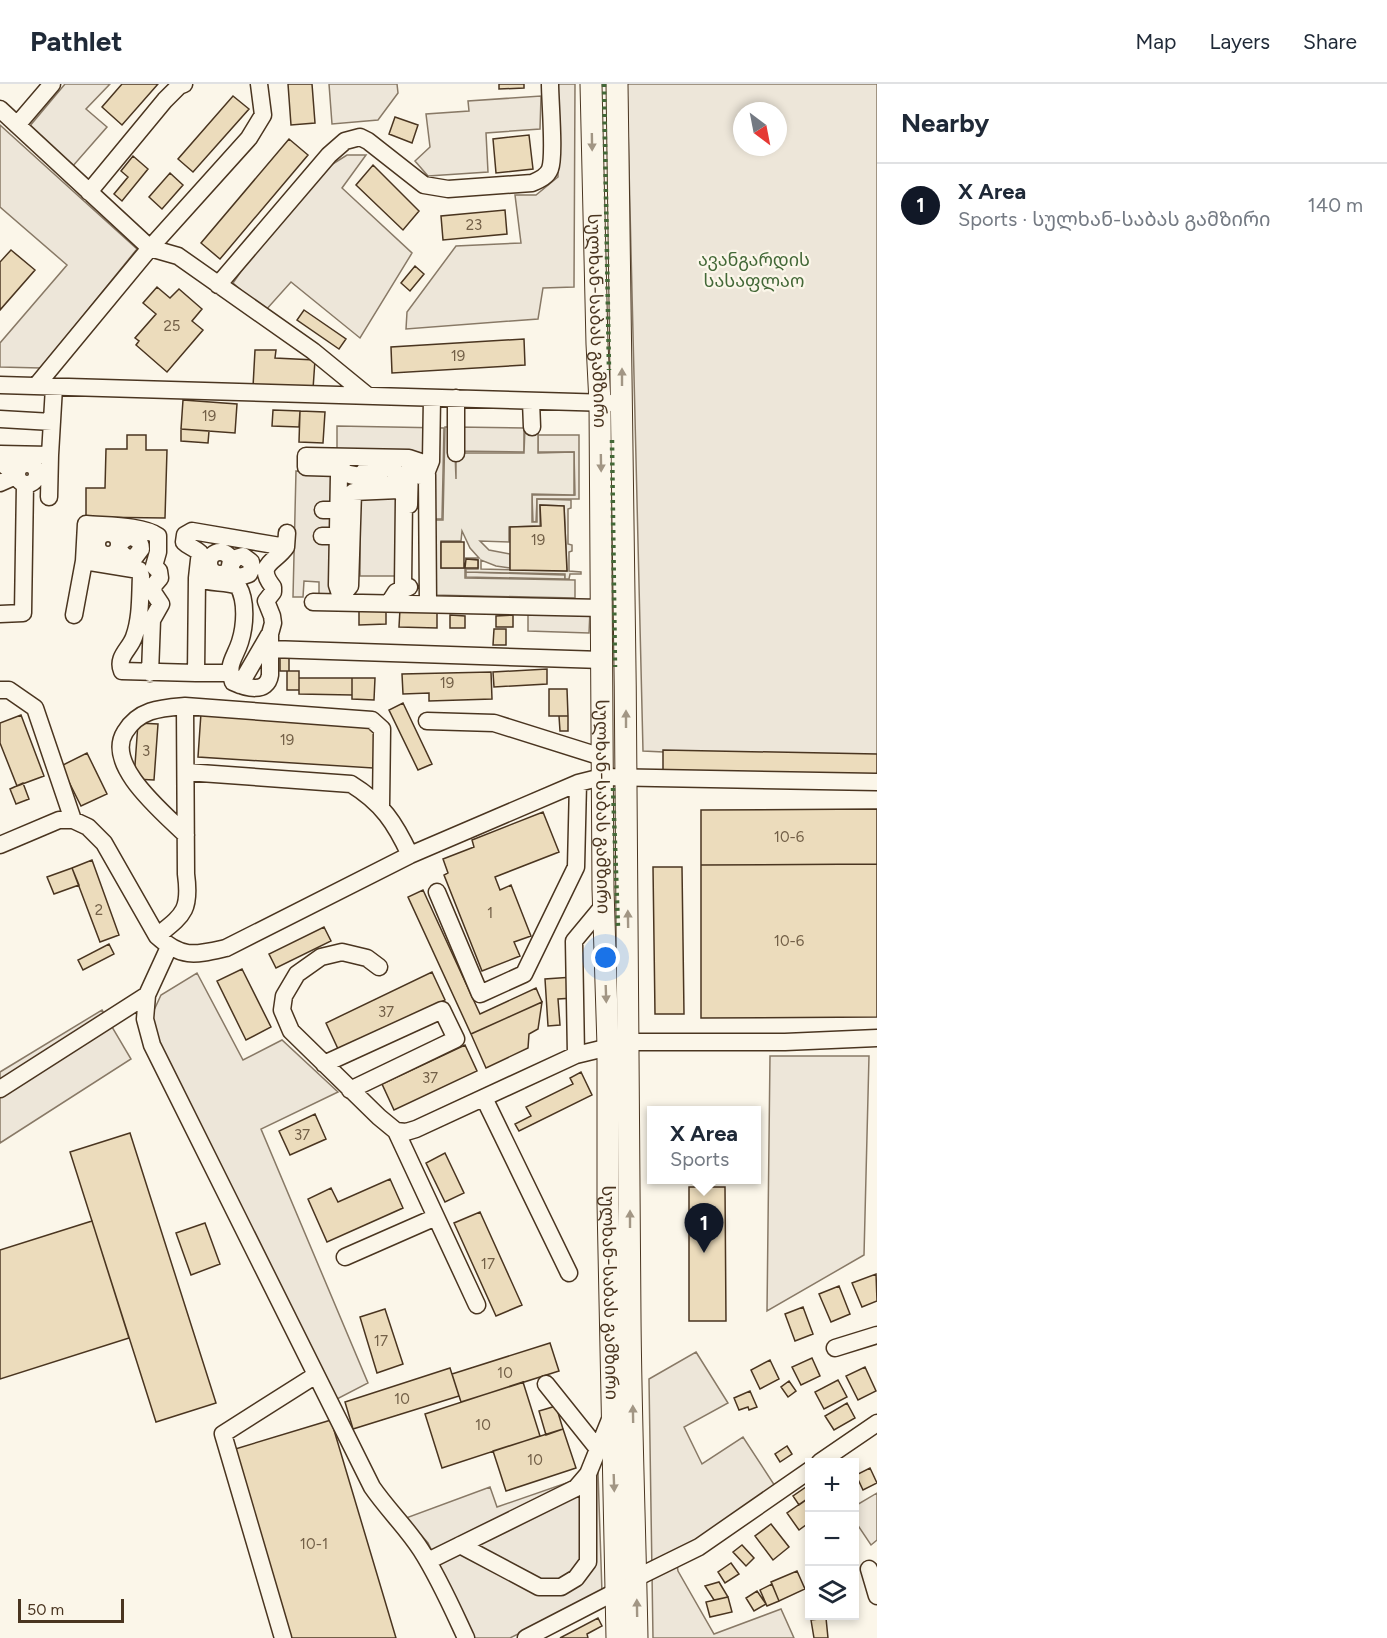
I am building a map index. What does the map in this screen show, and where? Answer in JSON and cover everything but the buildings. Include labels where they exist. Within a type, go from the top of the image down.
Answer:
[{"type":"main road","name":"სულხან-საბას გამზირი","points":[[591,84],[600,403],[603,906],[608,1046],[608,1204],[618,1638]]},
{"type":"main road","name":"სულხან-საბას გამზირი","points":[[617,84],[630,1042],[630,1321],[637,1638]]},
{"type":"street","points":[[17,125],[52,84]]},
{"type":"street","points":[[90,192],[165,100],[184,84]]},
{"type":"street","points":[[36,386],[150,248],[249,138],[263,115],[259,84]]},
{"type":"street","points":[[218,285],[329,155],[345,141],[360,137],[368,141],[424,185],[435,188],[531,183],[546,176],[551,163],[550,84]]},
{"type":"street","points":[[0,109],[150,248],[178,256],[313,351],[368,396]]},
{"type":"street","points":[[0,385],[622,403]]},
{"type":"street","points":[[49,496],[54,387]]},
{"type":"street","points":[[424,603],[424,544],[427,471],[431,461],[432,398]]},
{"type":"street","points":[[456,398],[456,453]]},
{"type":"street","points":[[531,400],[532,427]]},
{"type":"street","points":[[0,419],[52,422]]},
{"type":"street","points":[[0,454],[50,455]]},
{"type":"street","points":[[378,478],[375,469],[369,468],[363,470],[361,476],[344,473],[338,468],[306,467],[306,456],[409,458],[423,463],[427,471]]},
{"type":"street","points":[[0,464],[7,466],[11,475],[9,479],[0,483]]},
{"type":"street","points":[[395,597],[403,586],[404,498],[402,491],[410,466],[417,465],[421,472],[424,544]]},
{"type":"street","points":[[344,473],[338,478],[330,510],[330,536],[337,585],[339,591],[364,592],[372,602]]},
{"type":"street","points":[[0,614],[23,613],[26,484]]},
{"type":"street","points":[[345,592],[350,586],[351,498],[355,492],[404,490]]},
{"type":"street","points":[[84,561],[139,570],[154,559],[158,552],[158,536],[152,532],[86,524],[91,543]]},
{"type":"street","points":[[139,570],[141,576],[137,628],[134,641],[122,657],[120,667],[122,671],[196,673],[235,679],[252,689],[265,686],[269,681],[273,623],[273,616],[266,601],[273,592],[273,587],[268,581],[266,571],[268,563],[286,540],[192,531],[185,535],[184,542],[205,558]]},
{"type":"street","points":[[74,615],[84,561],[91,543],[110,533],[118,539],[119,546]]},
{"type":"street","points":[[196,673],[197,578],[205,558],[217,552],[224,553],[229,558],[230,566]]},
{"type":"street","points":[[150,673],[152,620],[161,604],[153,592],[154,585],[160,578],[154,566],[154,559]]},
{"type":"street","points":[[197,578],[206,582],[232,584],[238,586],[242,592],[244,598],[243,630],[232,660],[235,679]]},
{"type":"street","points":[[313,602],[372,602],[395,597],[424,603],[602,608]]},
{"type":"street","points":[[270,641],[602,660]]},
{"type":"street","points":[[235,679],[270,641]]},
{"type":"street","points":[[0,690],[9,690],[35,708],[73,820]]},
{"type":"street","points":[[185,706],[188,892],[182,916],[163,942],[147,995],[146,1019],[152,1045],[372,1488],[428,1561],[466,1638]]},
{"type":"street","points":[[186,835],[133,780],[123,763],[120,740],[132,721],[157,708],[185,706],[372,720],[382,729],[381,806]]},
{"type":"street","points":[[427,721],[494,723],[627,778],[877,782]]},
{"type":"street","points":[[0,845],[59,820],[73,820],[88,827],[104,843],[163,942],[193,955],[226,948],[410,855],[578,783],[602,767]]},
{"type":"street","points":[[186,772],[351,784],[368,794],[381,806],[400,833],[410,855]]},
{"type":"street","points":[[437,892],[480,994],[524,974],[576,867],[578,783]]},
{"type":"street","points":[[576,1055],[574,941],[603,906]]},
{"type":"street","points":[[379,967],[368,958],[342,952],[321,957],[297,974],[284,996],[282,1010],[291,1031],[350,1090],[396,1131],[477,1305]]},
{"type":"street","points":[[0,1089],[147,995]]},
{"type":"street","points":[[324,1064],[442,1010],[456,1040],[350,1090]]},
{"type":"street","points":[[396,1131],[406,1132],[416,1129],[576,1055],[608,1046],[630,1042],[784,1042],[877,1038]]},
{"type":"street","points":[[484,1098],[569,1274]]},
{"type":"street","points":[[345,1257],[436,1217]]},
{"type":"street","points":[[835,1348],[877,1335]]},
{"type":"street","points":[[283,1638],[223,1434],[316,1375]]},
{"type":"street","points":[[546,1384],[598,1449]]},
{"type":"street","points":[[428,1561],[576,1488],[588,1474],[612,1416]]},
{"type":"street","points":[[826,1458],[877,1423]]},
{"type":"street","points":[[526,1638],[617,1591],[636,1578],[699,1547],[805,1473]]},
{"type":"street","points":[[460,1545],[539,1587],[561,1587],[576,1578],[588,1562],[588,1474]]},
{"type":"street","points":[[869,1569],[877,1596]]},
{"type":"green space","points":[[65,84],[110,84],[86,109],[107,127],[72,167],[29,127]]},
{"type":"green space","points":[[329,84],[397,84],[398,93],[378,120],[332,124]]},
{"type":"green space","points":[[557,84],[575,84],[574,287],[543,288],[538,319],[406,329],[407,312],[456,246],[521,243],[515,195],[536,195],[558,177]]},
{"type":"green space","name":"ავანგარდის სასაფლაო","points":[[627,84],[877,84],[877,762],[643,751]]},
{"type":"green space","points":[[541,96],[540,129],[486,133],[488,172],[428,176],[415,161],[430,147],[426,114],[469,111],[468,101]]},
{"type":"green space","points":[[0,125],[137,249],[41,368],[0,367],[0,343],[67,265],[0,207]]},
{"type":"green space","points":[[347,155],[366,155],[342,188],[412,253],[360,338],[291,282],[265,311],[233,283],[246,264],[331,165]]},
{"type":"green space","points":[[337,426],[444,428],[442,519],[432,519],[433,453],[337,451]]},
{"type":"green space","points":[[456,427],[524,428],[524,452],[455,451]]},
{"type":"green space","points":[[538,435],[579,435],[579,499],[537,499],[536,522],[533,522],[532,495],[575,495],[574,452],[538,452]]},
{"type":"green space","points":[[296,471],[334,473],[333,595],[319,598],[319,582],[304,581],[303,597],[293,597]]},
{"type":"green space","points":[[360,493],[402,493],[402,576],[360,576]]},
{"type":"green space","points":[[466,572],[565,575],[565,579],[466,577]]},
{"type":"green space","points":[[528,609],[590,611],[589,633],[528,631]]},
{"type":"green space","points":[[197,973],[243,1060],[282,1040],[338,1092],[261,1129],[368,1383],[337,1399],[158,1045],[149,1021],[161,995]]},
{"type":"green space","points":[[102,1010],[131,1059],[0,1143],[0,1072]]},
{"type":"green space","points":[[770,1056],[869,1056],[864,1255],[767,1311]]},
{"type":"green space","points":[[696,1352],[728,1403],[684,1427],[702,1464],[743,1437],[775,1486],[704,1535],[675,1551],[678,1571],[714,1634],[781,1609],[794,1638],[653,1638],[649,1379]]},
{"type":"green space","points":[[598,1472],[602,1593],[510,1638],[474,1638],[428,1543],[406,1518],[490,1487],[497,1507]]},
{"type":"green space","points":[[877,1493],[877,1540],[871,1545],[859,1527],[859,1504]]},
{"type":"shaded area","points":[[445,427],[454,427],[456,479],[456,453],[524,453],[525,427],[538,427],[538,453],[574,452],[574,495],[532,494],[532,522],[537,522],[537,499],[571,500],[571,508],[568,509],[568,544],[572,545],[572,551],[569,552],[569,571],[581,572],[581,574],[570,574],[569,579],[565,579],[565,574],[466,572],[466,569],[478,569],[478,560],[465,558],[479,558],[470,548],[462,531],[461,541],[441,541],[441,568],[465,568],[465,578],[575,580],[575,598],[433,595],[432,520],[443,520]],"holes":[[[540,505],[564,506],[567,571],[481,569],[481,560],[510,568],[510,554],[489,550],[480,541],[509,542],[509,527],[540,526]]]},
{"type":"hedge","points":[[604,84],[609,370]]},
{"type":"hedge","points":[[612,440],[615,667]]},
{"type":"hedge","points":[[613,788],[618,928]]},
{"type":"place","name":"X Area","points":[[704,1253]]}]
